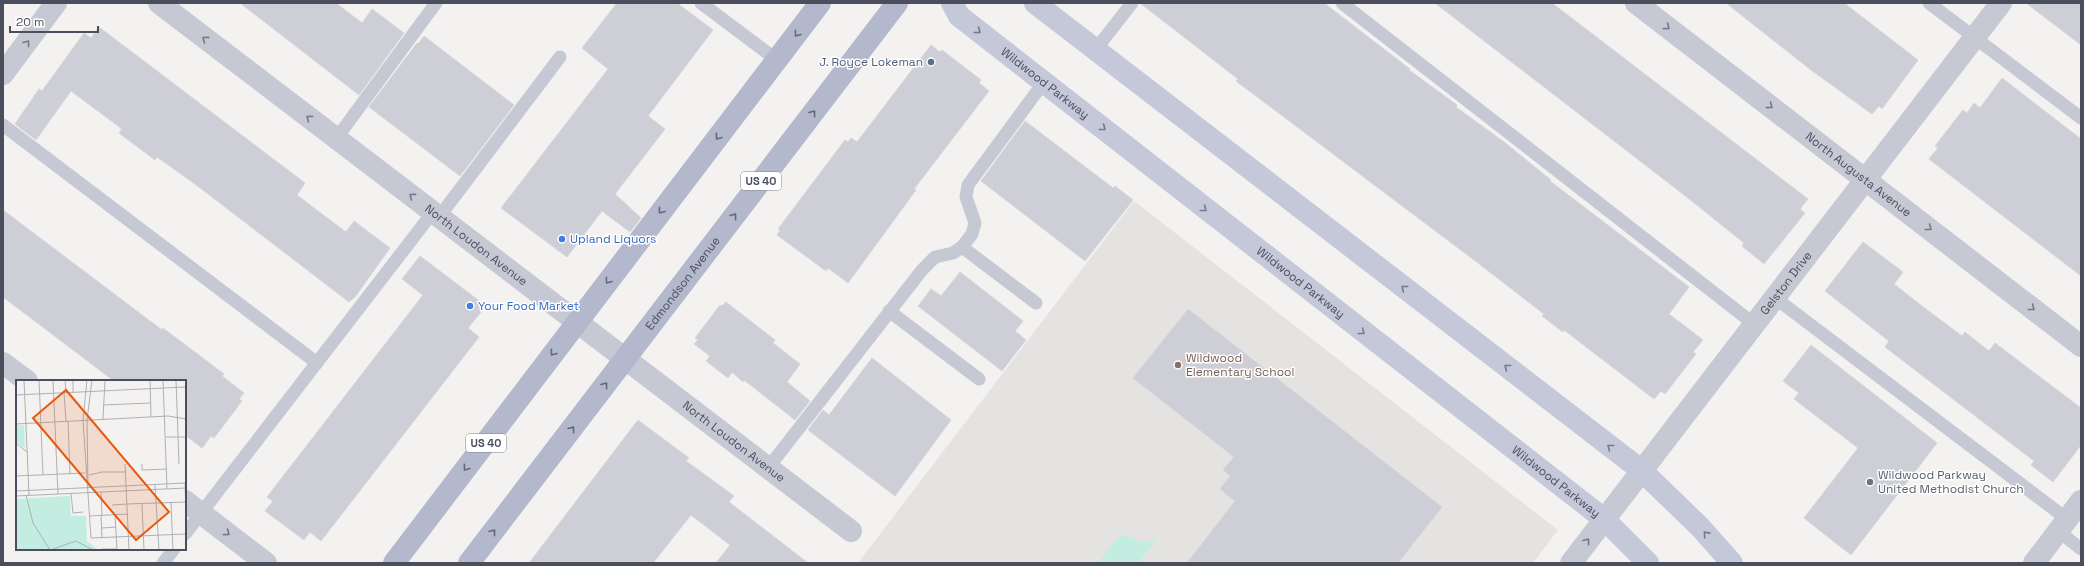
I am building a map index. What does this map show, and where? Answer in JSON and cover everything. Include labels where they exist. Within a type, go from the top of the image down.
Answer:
[{"type":"main road","name":"US 40","points":[[394,563],[820,3]]},
{"type":"main road","name":"Edmondson Avenue","points":[[469,563],[897,3]]},
{"type":"street","points":[[3,74],[56,3]]},
{"type":"street","name":"North Loudon Avenue","points":[[159,3],[851,531]]},
{"type":"street","name":"Wildwood Parkway","points":[[952,3],[959,16],[1604,519],[1648,563]]},
{"type":"street","points":[[1035,3],[1641,470],[1700,527],[1732,563]]},
{"type":"street","name":"North Augusta Avenue","points":[[1636,3],[2081,346]]},
{"type":"street","name":"Gelston Drive","points":[[1571,563],[2001,3]]},
{"type":"street","points":[[3,363],[26,380]]},
{"type":"street","points":[[2034,563],[2081,501]]},
{"type":"street","points":[[193,507],[266,563]]},
{"type":"lane","points":[[701,3],[777,60]]},
{"type":"lane","points":[[1096,49],[1132,3]]},
{"type":"lane","points":[[1342,3],[1754,324]]},
{"type":"lane","points":[[1929,3],[2081,118]]},
{"type":"lane","points":[[336,139],[430,5]]},
{"type":"lane","points":[[186,531],[193,507],[317,363],[560,57]]},
{"type":"lane","points":[[768,468],[922,270],[935,258],[953,253],[962,247],[972,234],[976,223],[966,198],[968,185],[1044,82]]},
{"type":"lane","points":[[3,125],[317,363]]},
{"type":"lane","points":[[962,247],[1036,303]]},
{"type":"lane","points":[[1774,297],[2063,525],[2081,549]]},
{"type":"lane","points":[[889,311],[979,379]]},
{"type":"lane","points":[[163,563],[173,550]]},
{"type":"shaded area","name":"Wildwood Elementary School","points":[[1134,201],[1558,530],[1533,563],[858,563]]},
{"type":"green space","points":[[1126,535],[1143,542],[1156,540],[1138,563],[1098,563],[1118,537]]},
{"type":"building","points":[[240,3],[336,3],[362,23],[372,9],[404,33],[359,95]]},
{"type":"building","points":[[617,3],[677,3],[713,30],[648,116],[665,129],[615,194],[641,218],[630,232],[602,211],[567,257],[501,208],[608,69],[582,48]]},
{"type":"building","points":[[1140,3],[1324,3],[1410,69],[1409,70],[1457,105],[1456,107],[1504,142],[1551,180],[1550,181],[1689,287],[1669,314],[1703,340],[1693,352],[1696,354],[1665,394],[1661,391],[1654,399],[1564,330],[1563,332],[1542,316],[1544,314],[1474,260],[1236,81],[1238,79]]},
{"type":"building","points":[[1435,3],[1552,3],[1808,199],[1800,209],[1805,213],[1764,264],[1742,246],[1744,243],[1688,198]]},
{"type":"building","points":[[1726,3],[1844,3],[1918,60],[1882,109],[1879,106],[1872,114],[1811,70]]},
{"type":"building","points":[[2026,3],[2081,3],[2081,45]]},
{"type":"building","points":[[99,27],[305,183],[297,195],[318,211],[346,232],[354,221],[390,248],[355,297],[349,302],[195,184],[157,157],[155,160],[119,133],[122,129],[71,91],[36,140],[15,124],[39,89],[42,91],[84,33],[91,38]]},
{"type":"building","points":[[424,36],[514,105],[460,176],[369,107],[417,43],[418,44]]},
{"type":"building","points":[[931,45],[940,52],[942,50],[981,80],[979,83],[989,91],[914,189],[916,190],[848,283],[828,268],[826,271],[777,235],[780,230],[778,229],[845,140],[848,142],[851,138],[857,142]]},
{"type":"building","points":[[2002,78],[2081,139],[2081,276],[1929,159],[1938,148],[1935,146],[1963,110],[1967,113],[1974,103],[1980,108]]},
{"type":"building","points":[[1025,121],[1113,188],[1115,186],[1133,200],[1085,261],[981,181]]},
{"type":"building","points":[[3,210],[162,330],[163,328],[224,374],[222,376],[244,393],[239,399],[242,401],[214,438],[211,436],[202,448],[186,436],[186,380],[113,380],[3,297]]},
{"type":"building","points":[[1863,242],[1903,272],[1894,284],[1918,303],[1962,336],[1965,332],[1989,351],[1995,343],[2081,408],[2081,445],[2053,482],[2031,465],[2034,461],[1885,347],[1889,341],[1825,291]]},
{"type":"building","points":[[420,256],[486,306],[468,328],[479,337],[321,541],[310,532],[304,540],[265,511],[273,501],[267,497],[423,295],[402,279]]},
{"type":"building","points":[[960,272],[1023,321],[1015,331],[1026,340],[1002,371],[918,306],[931,289],[941,296]]},
{"type":"building","points":[[726,302],[775,340],[773,343],[800,364],[787,382],[810,401],[795,420],[744,380],[743,382],[732,372],[728,378],[706,361],[710,356],[694,344],[698,340],[695,338],[720,305],[722,306]]},
{"type":"building","name":"Wildwood Elementary School","points":[[1188,309],[1442,507],[1398,563],[1187,563],[1235,501],[1220,489],[1230,476],[1223,470],[1234,457],[1133,378]]},
{"type":"building","name":"Wildwood Parkway United Methodist Church","points":[[1811,345],[1937,443],[1851,555],[1804,518],[1858,448],[1794,399],[1799,393],[1783,381]]},
{"type":"building","points":[[872,358],[951,420],[895,496],[808,430],[823,410],[829,415]]},
{"type":"building","points":[[638,420],[689,458],[686,461],[734,496],[729,502],[808,563],[716,563],[730,545],[691,515],[653,563],[529,563]]},
{"type":"place","name":"J. Royce Lokeman","points":[[931,62]]},
{"type":"place","name":"Upland Liquors","points":[[562,239]]},
{"type":"place","name":"Your Food Market","points":[[470,306]]},
{"type":"place","name":"Wildwood Elementary School","points":[[1178,365]]},
{"type":"place","name":"Wildwood Parkway United Methodist Church","points":[[1870,482]]}]
